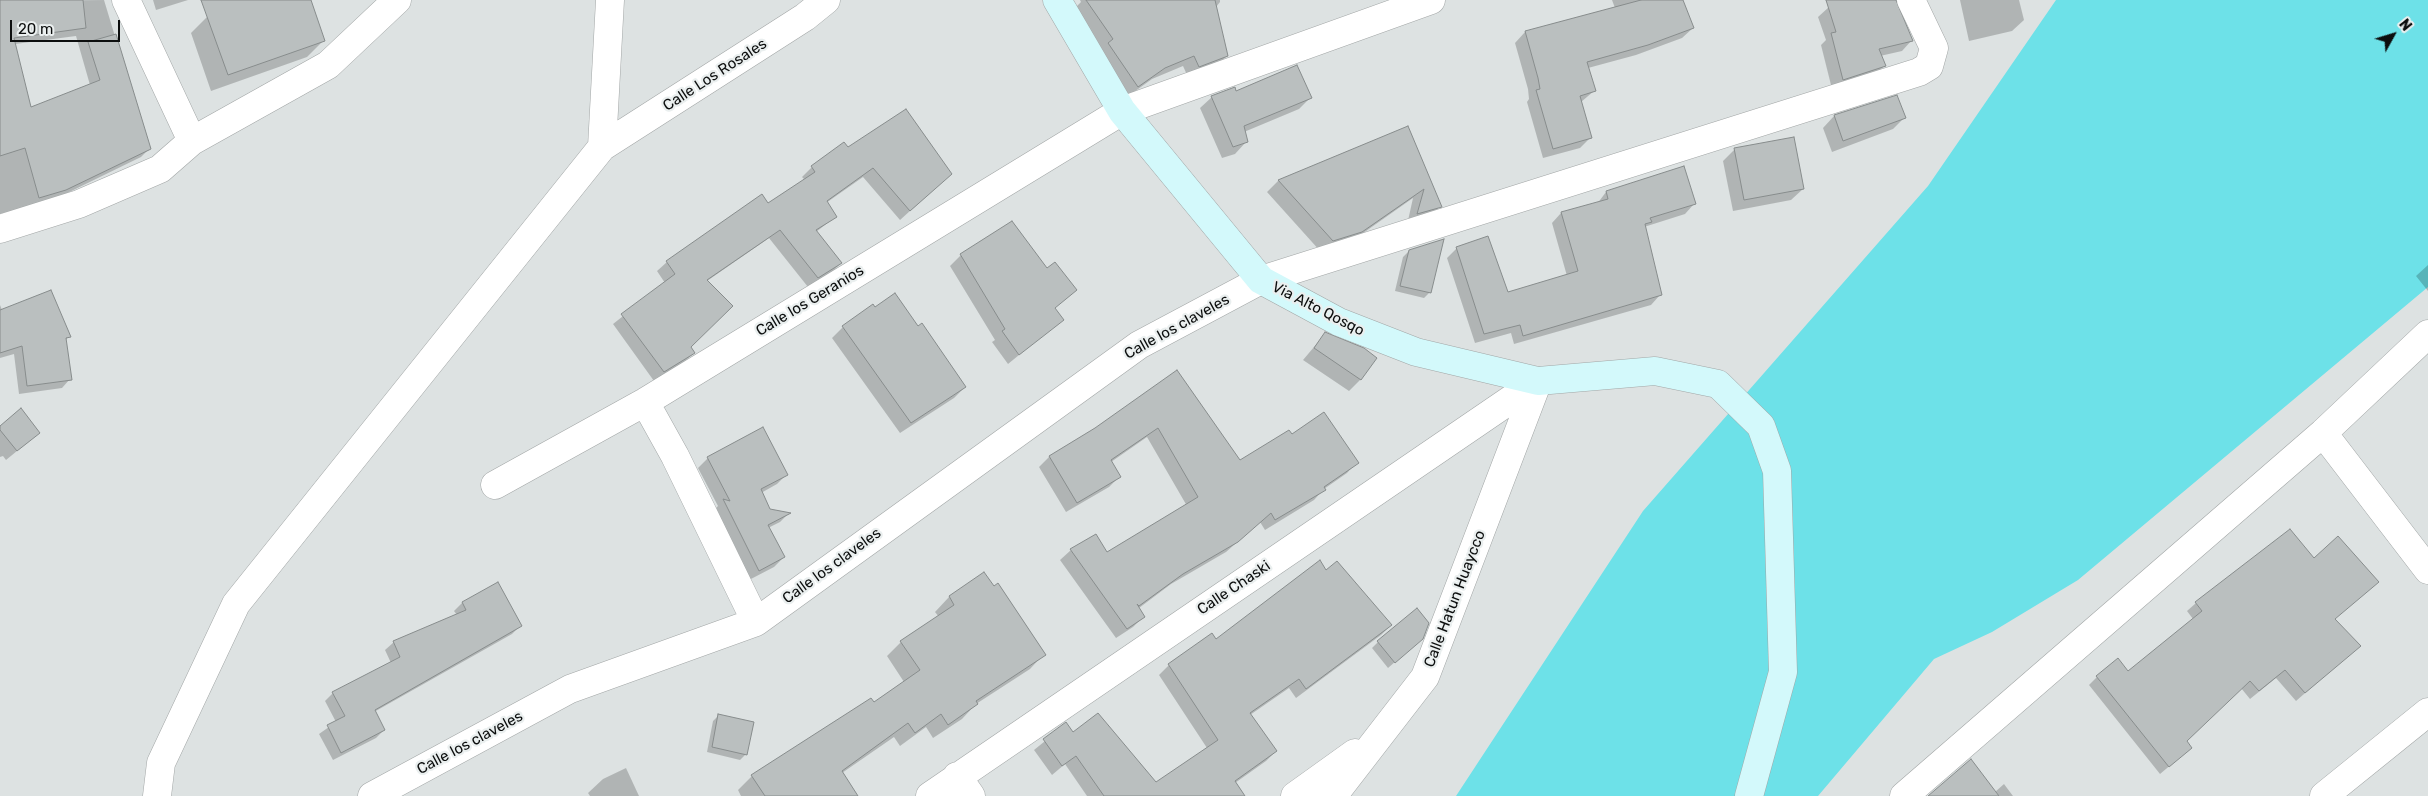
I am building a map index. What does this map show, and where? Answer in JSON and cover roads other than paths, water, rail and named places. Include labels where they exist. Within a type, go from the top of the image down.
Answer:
[{"type":"street","points":[[126,0],[192,141]]},
{"type":"street","points":[[0,229],[79,204],[160,169],[192,141],[328,65],[396,0]]},
{"type":"street","points":[[602,147],[610,0]]},
{"type":"street","name":"Calle Los Rosales","points":[[157,796],[161,763],[236,604],[602,147],[805,17],[826,0]]},
{"type":"street","name":"Via Alto Qosqo","points":[[1058,0],[1122,111],[1261,280],[1338,322],[1416,352],[1538,381],[1655,371],[1718,384],[1761,426],[1777,471],[1783,672],[1749,796]]},
{"type":"street","name":"Calle los Geranios","points":[[495,485],[645,402],[1122,111],[1431,0]]},
{"type":"street","name":"Calle los claveles","points":[[372,796],[570,689],[756,622],[1139,345],[1261,280],[1919,72],[1929,66],[1934,48],[1911,0]]},
{"type":"street","points":[[1904,796],[2323,433],[2428,334]]},
{"type":"street","name":"Calle Hatun Huaycco","points":[[1333,796],[1425,677],[1538,381]]},
{"type":"street","name":"Calle Chaski","points":[[930,796],[964,786],[1538,381]]},
{"type":"street","points":[[645,402],[676,456],[756,622]]},
{"type":"street","points":[[2323,433],[2428,570]]},
{"type":"street","points":[[2324,796],[2428,712]]},
{"type":"street","points":[[1295,796],[1380,736]]}]
